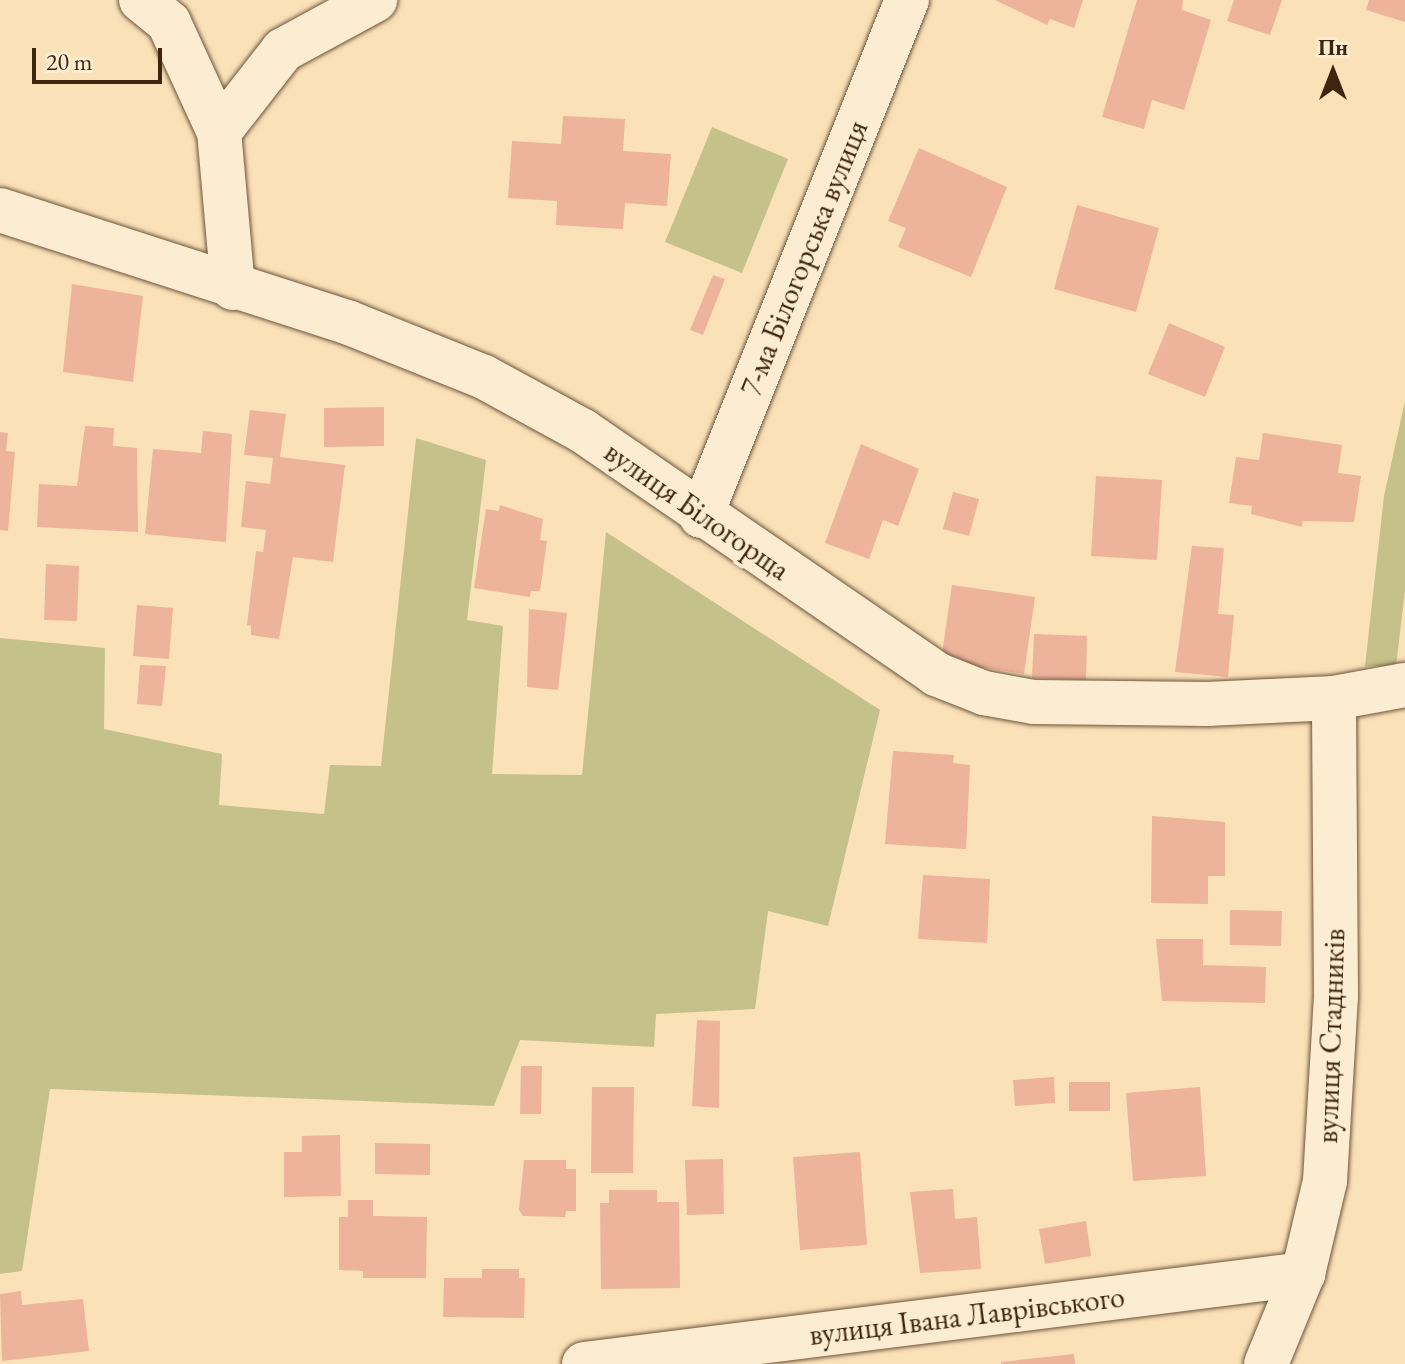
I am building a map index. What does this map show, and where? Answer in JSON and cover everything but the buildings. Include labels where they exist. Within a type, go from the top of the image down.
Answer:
[{"type":"street","points":[[141,0],[169,23],[219,132],[233,288]]},
{"type":"street","points":[[219,132],[283,50],[375,0]]},
{"type":"street","name":"7-ма Білогорська вулиця","points":[[701,516],[907,0]]},
{"type":"street","name":"вулиця Білогорща","points":[[0,210],[233,288],[347,322],[484,377],[583,431],[701,516],[936,674],[984,693],[1034,702],[1334,698],[1405,685]]},
{"type":"street","name":"вулиця Стадників","points":[[1266,1364],[1303,1274],[1325,1181],[1336,996],[1334,698]]},
{"type":"street","name":"вулиця Івана Лаврівського","points":[[584,1364],[1303,1274]]},
{"type":"shaded area","points":[[712,127],[788,159],[742,273],[665,242]]},
{"type":"shaded area","points":[[1405,401],[1405,590],[1396,666],[1365,666],[1384,496]]},
{"type":"shaded area","points":[[416,438],[486,460],[467,620],[503,626],[492,774],[582,775],[606,532],[880,710],[828,926],[768,911],[755,1009],[656,1014],[654,1047],[520,1040],[494,1106],[50,1089],[22,1271],[0,1274],[0,638],[105,648],[104,729],[222,754],[219,805],[324,814],[330,765],[381,766]]}]
